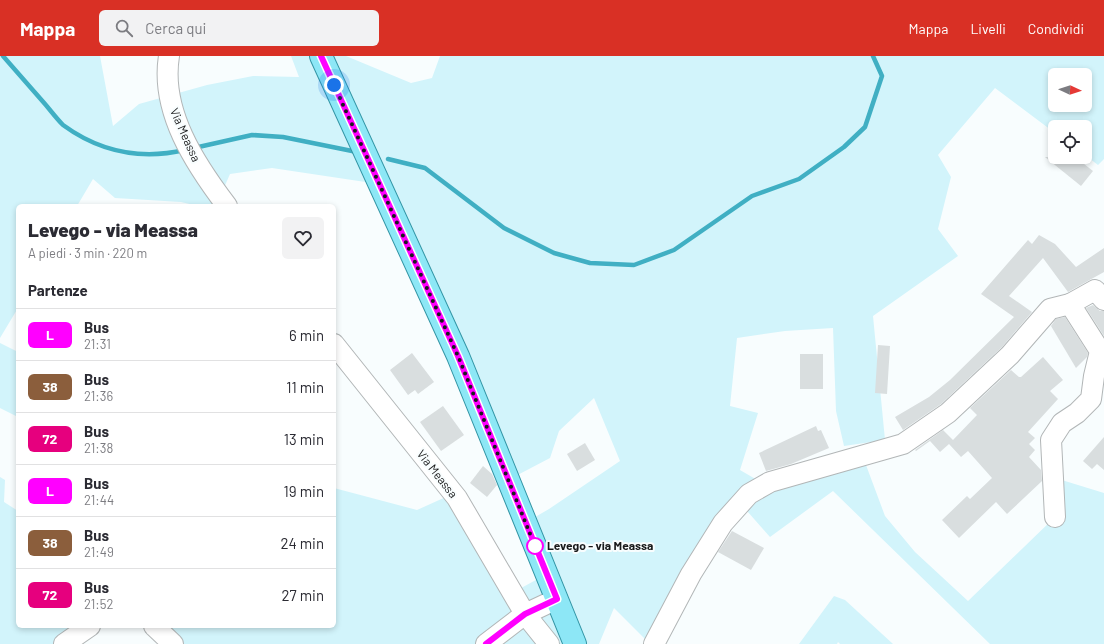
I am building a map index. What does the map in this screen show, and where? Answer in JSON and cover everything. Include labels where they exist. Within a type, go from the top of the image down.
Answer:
[{"type":"main road","points":[[321,56],[458,356],[575,644]]},
{"type":"street","name":"Via Meassa","points":[[169,56],[167,76],[173,111],[202,174],[225,204]]},
{"type":"street","points":[[654,644],[690,574],[723,523],[749,494],[770,482],[903,444],[948,414],[1010,355],[1050,309],[1070,304],[1095,290],[1104,300]]},
{"type":"street","points":[[1055,517],[1051,440],[1062,423],[1077,413],[1091,399],[1094,376],[1100,351],[1070,304]]},
{"type":"street","name":"Via Meassa","points":[[336,347],[457,498],[525,614],[549,644]]},
{"type":"street","points":[[486,644],[525,614],[557,599]]},
{"type":"street","points":[[64,644],[87,628]]},
{"type":"street","points":[[156,628],[174,644]]},
{"type":"shaded area","points":[[0,56],[100,56],[113,126],[139,104],[207,85],[253,76],[299,77],[291,56],[346,56],[411,83],[432,78],[440,56],[1104,56],[1104,159],[1098,165],[1092,160],[1092,120],[1048,120],[1048,128],[995,88],[938,155],[951,177],[938,229],[958,256],[873,316],[885,440],[844,446],[836,411],[833,328],[785,331],[737,338],[730,406],[758,413],[740,470],[771,488],[866,465],[885,516],[915,552],[968,601],[1055,517],[1052,477],[1104,493],[1104,644],[990,644],[833,491],[770,537],[740,503],[650,644],[614,608],[599,644],[173,644],[154,628],[336,628],[336,489],[417,510],[448,496],[512,593],[545,575],[523,524],[549,509],[620,461],[594,398],[559,431],[550,458],[504,482],[372,183],[272,168],[230,174],[217,204],[190,204],[181,202],[115,198],[93,179],[78,204],[16,204],[16,311],[0,338]]},
{"type":"shaded area","points":[[0,343],[16,351],[16,416],[0,408]]},
{"type":"shaded area","points":[[0,477],[5,480],[4,502],[16,510],[16,628],[96,628],[73,644],[0,644]]},
{"type":"shaded area","points":[[834,596],[845,600],[893,644],[840,644],[838,642],[837,644],[799,644]]},
{"type":"building","points":[[1054,164],[1084,164],[1093,171],[1081,186]]},
{"type":"building","points":[[1039,235],[1055,244],[1076,267],[1104,248],[1104,272],[1068,292],[1043,258],[1009,296],[1032,312],[1002,347],[941,404],[903,430],[895,417],[929,397],[950,380],[1014,317],[981,294],[1028,240],[1032,244]]},
{"type":"building","points":[[1093,305],[1100,311],[1104,311],[1104,336],[1086,308]]},
{"type":"building","points":[[1065,317],[1088,353],[1087,357],[1076,368],[1051,326],[1056,319]]},
{"type":"building","points":[[878,345],[890,346],[887,394],[875,393]]},
{"type":"building","points":[[412,353],[434,382],[418,394],[415,390],[408,395],[390,370]]},
{"type":"building","points":[[800,354],[823,354],[823,389],[800,389]]},
{"type":"building","points":[[1043,357],[1063,380],[1050,391],[1058,399],[1028,432],[1035,438],[1029,444],[1035,450],[1029,457],[1041,470],[1042,481],[1007,514],[996,502],[959,538],[942,520],[967,496],[970,499],[992,478],[968,451],[961,457],[949,444],[940,452],[930,441],[916,451],[915,450],[943,430],[953,440],[977,415],[970,408],[1011,370],[1021,377]]},
{"type":"building","points":[[443,406],[464,435],[441,451],[420,422]]},
{"type":"building","points":[[816,426],[818,431],[821,430],[829,448],[791,464],[766,471],[759,453]]},
{"type":"building","points":[[1104,437],[1104,470],[1097,464],[1092,469],[1083,461]]},
{"type":"building","points":[[585,443],[595,460],[577,471],[567,454]]},
{"type":"building","points":[[483,466],[492,474],[497,485],[487,497],[470,483]]},
{"type":"building","points":[[732,531],[764,548],[751,570],[718,552]]},
{"type":"waterway","points":[[3,56],[63,125],[91,142],[137,154],[169,153],[185,150]]},
{"type":"waterway","points":[[388,159],[425,168],[504,228],[554,253],[590,263],[634,265],[674,250],[752,196],[799,179],[844,147],[865,127],[882,76],[873,56]]},
{"type":"waterway","points":[[194,148],[252,135],[283,137],[357,152]]},
{"type":"bus line","name":"L","points":[[321,56],[458,356],[557,599],[525,614],[486,644]]},
{"type":"place","name":"Levego - via Meassa","points":[[535,546]]},
{"type":"route","points":[[334,85],[458,356],[535,546]]}]
